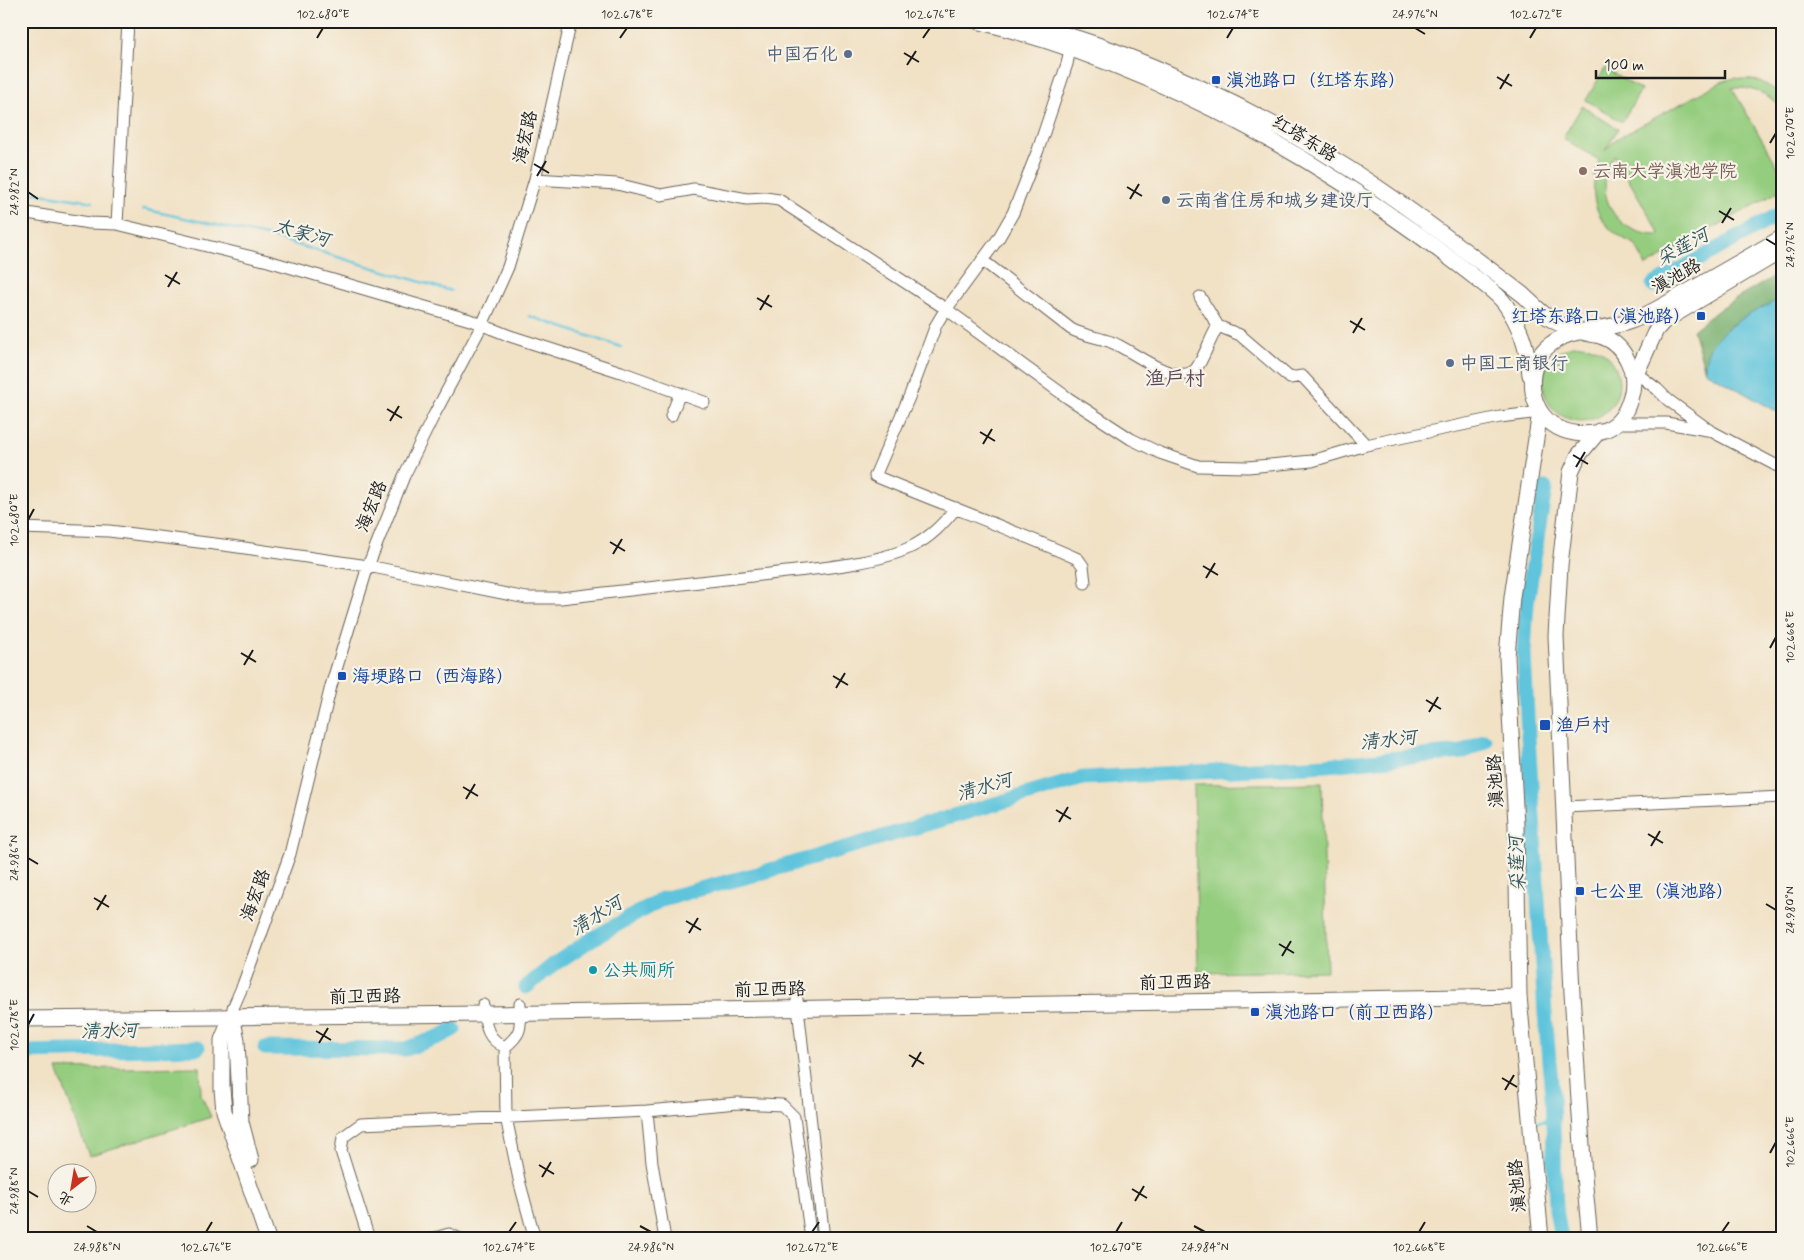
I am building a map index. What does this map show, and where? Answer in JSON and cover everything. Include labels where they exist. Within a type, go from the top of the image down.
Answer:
[{"type":"main road","name":"红塔东路","points":[[977,21],[1016,31],[1070,49],[1136,74],[1202,103],[1270,138],[1379,206],[1440,250],[1496,294],[1505,305],[1525,344],[1531,387]]},
{"type":"main road","name":"红塔东路","points":[[1021,21],[1110,50],[1158,70],[1235,105],[1314,147],[1379,188],[1525,297],[1549,318],[1582,332]]},
{"type":"main road","name":"滇池路","points":[[1582,332],[1631,321],[1671,301],[1783,237]]},
{"type":"main road","name":"滇池路","points":[[1633,374],[1656,330],[1664,321],[1783,250]]},
{"type":"main road","points":[[1582,332],[1601,336],[1615,344],[1629,361],[1633,374],[1630,401],[1618,424],[1584,435],[1561,430],[1548,422],[1540,412],[1531,387],[1535,364],[1547,346],[1562,336],[1582,332]]},
{"type":"main road","name":"滇池路","points":[[1540,412],[1512,597],[1508,658],[1516,825],[1519,992],[1540,1239]]},
{"type":"main road","points":[[1590,1239],[1572,993],[1556,636],[1560,565],[1571,472],[1578,456],[1599,431]]},
{"type":"main road","name":"前卫西路","points":[[21,1019],[233,1012],[1519,992]]},
{"type":"main road","name":"前卫西路","points":[[21,1010],[233,1012]]},
{"type":"main road","points":[[233,1012],[237,1040],[241,1122],[248,1150],[278,1239]]},
{"type":"main road","name":"海宏路","points":[[233,1012],[222,1040],[224,1111],[268,1239]]},
{"type":"street","points":[[117,224],[128,21]]},
{"type":"street","name":"海宏路","points":[[233,1012],[290,854],[331,686],[368,566],[404,476],[482,325],[508,267],[535,179],[571,21]]},
{"type":"street","points":[[1070,49],[1067,64],[1038,150],[1013,213],[998,239],[936,325],[910,395],[875,476],[1078,559],[1083,566],[1085,583]]},
{"type":"street","points":[[535,179],[617,184],[661,195],[694,189],[747,198],[779,200],[946,309],[1068,398],[1131,439],[1160,453],[1198,466],[1248,467],[1312,461],[1366,445],[1500,417],[1540,412]]},
{"type":"street","points":[[21,212],[89,223],[117,224],[268,260],[470,320],[510,336],[621,372],[704,402]]},
{"type":"street","points":[[982,260],[1071,329],[1112,342],[1172,373],[1186,374],[1197,368],[1218,326]]},
{"type":"street","points":[[1200,297],[1218,326],[1240,335],[1290,378],[1302,376],[1366,445]]},
{"type":"street","points":[[1647,350],[1648,370],[1657,389]]},
{"type":"street","points":[[1633,374],[1657,389],[1668,400],[1709,430],[1783,469]]},
{"type":"street","points":[[671,416],[680,394]]},
{"type":"street","points":[[1618,424],[1666,423],[1709,430]]},
{"type":"street","points":[[21,528],[109,531],[231,546],[368,566],[526,598],[561,598],[863,561],[896,553],[921,542],[944,523],[956,508]]},
{"type":"street","points":[[1564,807],[1783,797]]},
{"type":"street","points":[[797,1003],[824,1239]]},
{"type":"street","points":[[504,1047],[515,1039],[521,1027],[520,1008]]},
{"type":"street","points":[[483,1009],[489,1035],[494,1042],[504,1047]]},
{"type":"street","points":[[504,1047],[506,1117],[520,1184],[535,1239]]},
{"type":"street","points":[[369,1239],[341,1151],[343,1138],[361,1124],[646,1111],[738,1103],[782,1105],[794,1117],[811,1239]]},
{"type":"street","points":[[646,1111],[652,1163],[665,1239]]},
{"type":"street","points":[[431,1239],[449,1234],[460,1239]]},
{"type":"green space","points":[[1605,68],[1641,90],[1622,122],[1586,100]]},
{"type":"green space","points":[[1734,78],[1760,81],[1783,95],[1783,112],[1768,96],[1754,90],[1732,88],[1778,167],[1783,160],[1783,189],[1646,266],[1635,244],[1611,230],[1603,221],[1598,211],[1594,199],[1594,187],[1599,160],[1563,138],[1582,106],[1618,129],[1605,151],[1616,139],[1721,82]],"holes":[[[1614,155],[1660,234],[1644,233],[1631,228],[1620,220],[1612,210],[1607,198],[1605,184]]]},
{"type":"green space","points":[[1783,271],[1783,297],[1729,326],[1704,364],[1705,371],[1693,330],[1721,308]]},
{"type":"green space","points":[[1581,345],[1595,348],[1608,356],[1616,369],[1619,383],[1616,397],[1608,410],[1595,418],[1581,421],[1567,418],[1554,410],[1546,397],[1543,383],[1546,369],[1554,356],[1567,348]]},
{"type":"green space","points":[[1322,783],[1327,971],[1198,973],[1194,785]]},
{"type":"green space","points":[[200,1067],[201,1095],[211,1117],[89,1156],[57,1069]]},
{"type":"water","points":[[1783,297],[1783,415],[1705,371],[1706,357],[1712,345],[1721,334],[1745,317]]},
{"type":"waterway","name":"太家河","points":[[21,191],[93,202]]},
{"type":"waterway","name":"太家河","points":[[143,209],[271,237],[451,291]]},
{"type":"waterway","name":"采莲河","points":[[1653,285],[1783,212]]},
{"type":"waterway","name":"太家河","points":[[529,316],[621,347]]},
{"type":"waterway","name":"采莲河","points":[[1545,488],[1527,603],[1524,652],[1545,1014],[1552,1095],[1556,1209],[1561,1239]]},
{"type":"waterway","name":"清水河","points":[[526,987],[553,965],[592,939],[662,899],[757,874],[1083,778],[1327,765],[1462,752],[1485,741]]},
{"type":"waterway","name":"清水河","points":[[265,1048],[406,1049],[454,1029]]},
{"type":"waterway","name":"清水河","points":[[21,1052],[198,1048]]},
{"type":"waterway","points":[[1535,1122],[1553,1121]]},
{"type":"place","name":"中国石化","points":[[848,54]]},
{"type":"place","name":"滇池路口（红塔东路）","points":[[1216,80]]},
{"type":"place","name":"云南大学滇池学院","points":[[1583,171]]},
{"type":"place","name":"云南省住房和城乡建设厅","points":[[1166,200]]},
{"type":"place","name":"红塔东路口（滇池路）","points":[[1701,316]]},
{"type":"place","name":"中国工商银行","points":[[1450,363]]},
{"type":"place","name":"海埂路口（西海路）","points":[[342,676]]},
{"type":"place","name":"渔户村","points":[[1545,725]]},
{"type":"place","name":"七公里（滇池路）","points":[[1580,891]]},
{"type":"place","name":"公共厕所","points":[[593,970]]},
{"type":"place","name":"滇池路口（前卫西路）","points":[[1255,1012]]},
{"type":"district","name":"渔户村","points":[[1175,378]]}]
